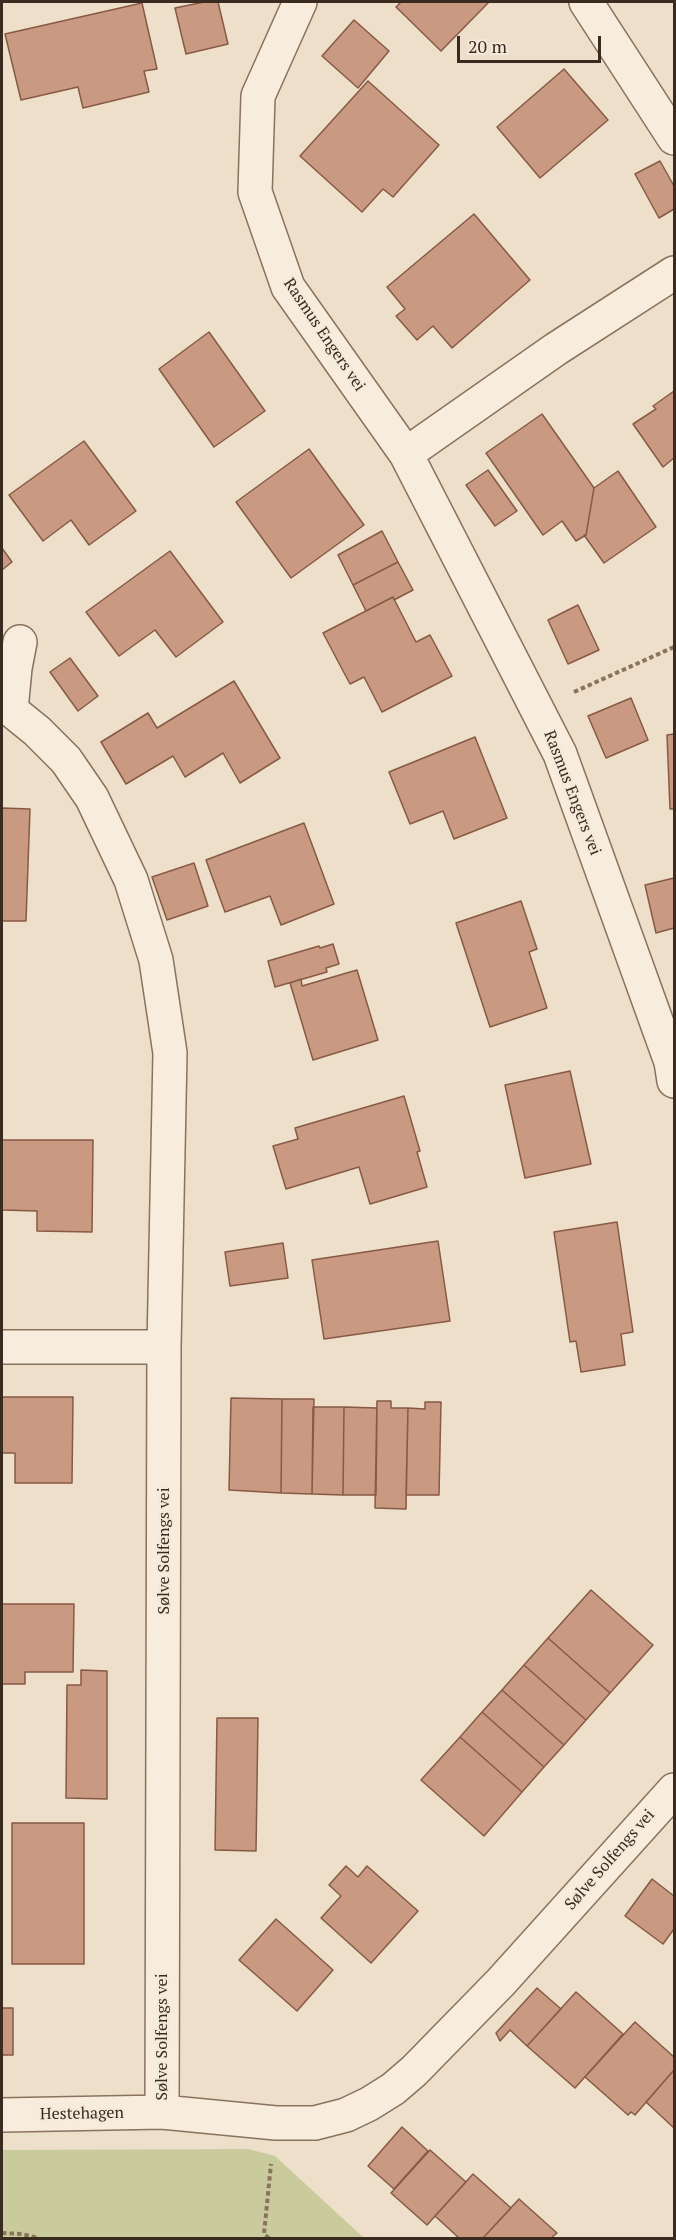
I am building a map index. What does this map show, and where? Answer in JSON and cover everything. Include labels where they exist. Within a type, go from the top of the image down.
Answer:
[{"type":"street","name":"Rasmus Engers vei","points":[[300,2],[258,96],[255,192],[288,287],[406,454],[560,754],[671,1062],[675,1081]]},
{"type":"street","points":[[586,2],[675,138]]},
{"type":"street","points":[[406,454],[556,349],[675,273]]},
{"type":"street","name":"Sølve Solfengs vei","points":[[20,642],[11,710],[37,731],[66,760],[92,798],[131,880],[156,960],[170,1053],[164,1347],[162,2112],[315,2123],[346,2115],[393,2089],[414,2071],[501,1982],[665,1798],[675,1790]]},
{"type":"street","points":[[2,1347],[164,1347]]},
{"type":"street","name":"Hestehagen","points":[[2,2115],[162,2112]]},
{"type":"path","points":[[537,709],[675,647]]},
{"type":"path","points":[[260,2238],[264,2234],[276,2122]]},
{"type":"path","points":[[2,2233],[38,2238]]},
{"type":"path","points":[[264,2234],[269,2238]]},
{"type":"green space","points":[[248,2149],[275,2156],[364,2238],[2,2238],[2,2150]]},
{"type":"building","points":[[204,2],[218,2],[228,44],[186,54],[175,8]]},
{"type":"building","points":[[401,2],[489,2],[441,51],[396,7]]},
{"type":"building","points":[[142,3],[157,69],[144,71],[149,92],[83,108],[78,87],[21,100],[5,34]]},
{"type":"building","points":[[354,20],[389,51],[358,88],[322,56]]},
{"type":"building","points":[[564,69],[608,120],[540,178],[497,127]]},
{"type":"building","points":[[368,81],[439,145],[393,197],[383,189],[362,212],[300,156]]},
{"type":"building","points":[[660,161],[674,186],[674,209],[659,218],[635,174]]},
{"type":"building","points":[[474,214],[530,280],[452,348],[433,326],[417,340],[396,316],[405,309],[387,287]]},
{"type":"building","points":[[209,332],[265,411],[214,447],[159,369]]},
{"type":"building","points":[[674,391],[674,458],[663,467],[633,424],[656,409],[653,406]]},
{"type":"building","points":[[542,414],[594,488],[586,535],[576,541],[562,521],[543,535],[486,453]]},
{"type":"building","points":[[84,441],[136,511],[89,545],[71,520],[43,541],[9,495]]},
{"type":"building","points":[[309,449],[364,525],[291,578],[236,502]]},
{"type":"building","points":[[488,470],[517,511],[495,526],[466,485]]},
{"type":"building","points":[[618,471],[656,527],[604,563],[584,535],[586,535],[594,488]]},
{"type":"building","points":[[382,531],[398,562],[353,585],[338,555]]},
{"type":"building","points":[[2,548],[12,562],[2,570]]},
{"type":"building","points":[[170,551],[223,622],[176,657],[155,630],[119,656],[86,612]]},
{"type":"building","points":[[398,562],[413,590],[366,611],[353,585]]},
{"type":"building","points":[[393,597],[416,642],[430,635],[452,676],[382,712],[364,677],[350,684],[323,633]]},
{"type":"building","points":[[578,605],[599,650],[568,664],[548,620]]},
{"type":"building","points":[[70,658],[98,696],[78,711],[50,672]]},
{"type":"building","points":[[234,681],[280,758],[240,783],[223,753],[185,777],[173,756],[126,784],[101,742],[148,713],[157,728]]},
{"type":"building","points":[[631,698],[648,740],[606,758],[588,716]]},
{"type":"building","points":[[674,734],[674,809],[670,809],[667,735]]},
{"type":"building","points":[[475,737],[507,818],[454,839],[443,811],[410,824],[389,772]]},
{"type":"building","points":[[2,808],[30,809],[26,921],[2,921]]},
{"type":"building","points":[[304,823],[334,904],[281,925],[270,896],[225,912],[206,860]]},
{"type":"building","points":[[194,863],[208,906],[167,920],[152,877]]},
{"type":"building","points":[[674,878],[674,928],[656,933],[645,885]]},
{"type":"building","points":[[521,901],[537,949],[529,952],[547,1008],[490,1027],[456,923]]},
{"type":"building","points":[[333,944],[339,964],[326,968],[327,972],[275,987],[268,961]]},
{"type":"building","points":[[357,970],[378,1040],[313,1060],[290,983],[301,979],[302,986]]},
{"type":"building","points":[[570,1071],[591,1164],[525,1178],[505,1085]]},
{"type":"building","points":[[404,1096],[420,1151],[417,1152],[427,1187],[370,1204],[359,1167],[286,1189],[273,1146],[298,1139],[295,1128]]},
{"type":"building","points":[[2,1140],[93,1140],[92,1232],[37,1231],[37,1211],[2,1210]]},
{"type":"building","points":[[617,1222],[633,1332],[621,1334],[625,1365],[581,1372],[576,1341],[570,1342],[554,1232]]},
{"type":"building","points":[[438,1241],[450,1321],[324,1339],[312,1260]]},
{"type":"building","points":[[283,1243],[288,1278],[230,1286],[225,1252]]},
{"type":"building","points":[[2,1397],[73,1397],[72,1483],[15,1483],[15,1453],[2,1453]]},
{"type":"building","points":[[231,1398],[282,1399],[281,1493],[229,1490]]},
{"type":"building","points":[[282,1399],[314,1399],[312,1494],[281,1493]]},
{"type":"building","points":[[377,1401],[391,1401],[391,1408],[408,1408],[406,1509],[375,1508]]},
{"type":"building","points":[[425,1402],[441,1402],[439,1495],[406,1495],[408,1408],[425,1409]]},
{"type":"building","points":[[313,1407],[344,1407],[343,1495],[312,1494]]},
{"type":"building","points":[[344,1407],[377,1408],[376,1495],[343,1495]]},
{"type":"building","points":[[591,1590],[653,1645],[610,1693],[548,1638]]},
{"type":"building","points":[[2,1604],[74,1604],[73,1672],[25,1672],[25,1684],[2,1684]]},
{"type":"building","points":[[548,1638],[610,1693],[586,1720],[524,1665]]},
{"type":"building","points":[[524,1665],[586,1720],[564,1745],[502,1690]]},
{"type":"building","points":[[81,1670],[107,1671],[107,1799],[66,1798],[67,1685],[81,1685]]},
{"type":"building","points":[[502,1690],[564,1745],[544,1767],[482,1712]]},
{"type":"building","points":[[482,1712],[544,1767],[522,1792],[460,1737]]},
{"type":"building","points":[[217,1718],[258,1718],[256,1851],[215,1850]]},
{"type":"building","points":[[460,1737],[522,1792],[484,1836],[421,1780]]},
{"type":"building","points":[[12,1823],[84,1823],[84,1964],[12,1964]]},
{"type":"building","points":[[346,1866],[358,1877],[367,1866],[418,1911],[371,1963],[321,1918],[341,1896],[329,1885]]},
{"type":"building","points":[[652,1879],[674,1896],[674,1929],[663,1944],[625,1916]]},
{"type":"building","points":[[276,1919],[333,1970],[297,2011],[239,1960]]},
{"type":"building","points":[[537,1988],[561,2009],[527,2046],[510,2030],[500,2041],[496,2033]]},
{"type":"building","points":[[576,1992],[623,2034],[575,2088],[527,2046]]},
{"type":"building","points":[[2,2008],[13,2008],[13,2055],[2,2055]]},
{"type":"building","points":[[635,2022],[674,2057],[674,2070],[635,2115],[631,2112],[628,2115],[585,2077]]},
{"type":"building","points":[[674,2070],[674,2128],[646,2102]]},
{"type":"building","points":[[402,2127],[428,2151],[394,2189],[368,2166]]},
{"type":"building","points":[[430,2150],[466,2182],[427,2225],[391,2193]]},
{"type":"building","points":[[473,2174],[511,2208],[483,2238],[459,2238],[435,2216]]},
{"type":"building","points":[[519,2199],[557,2233],[551,2238],[483,2238]]}]
